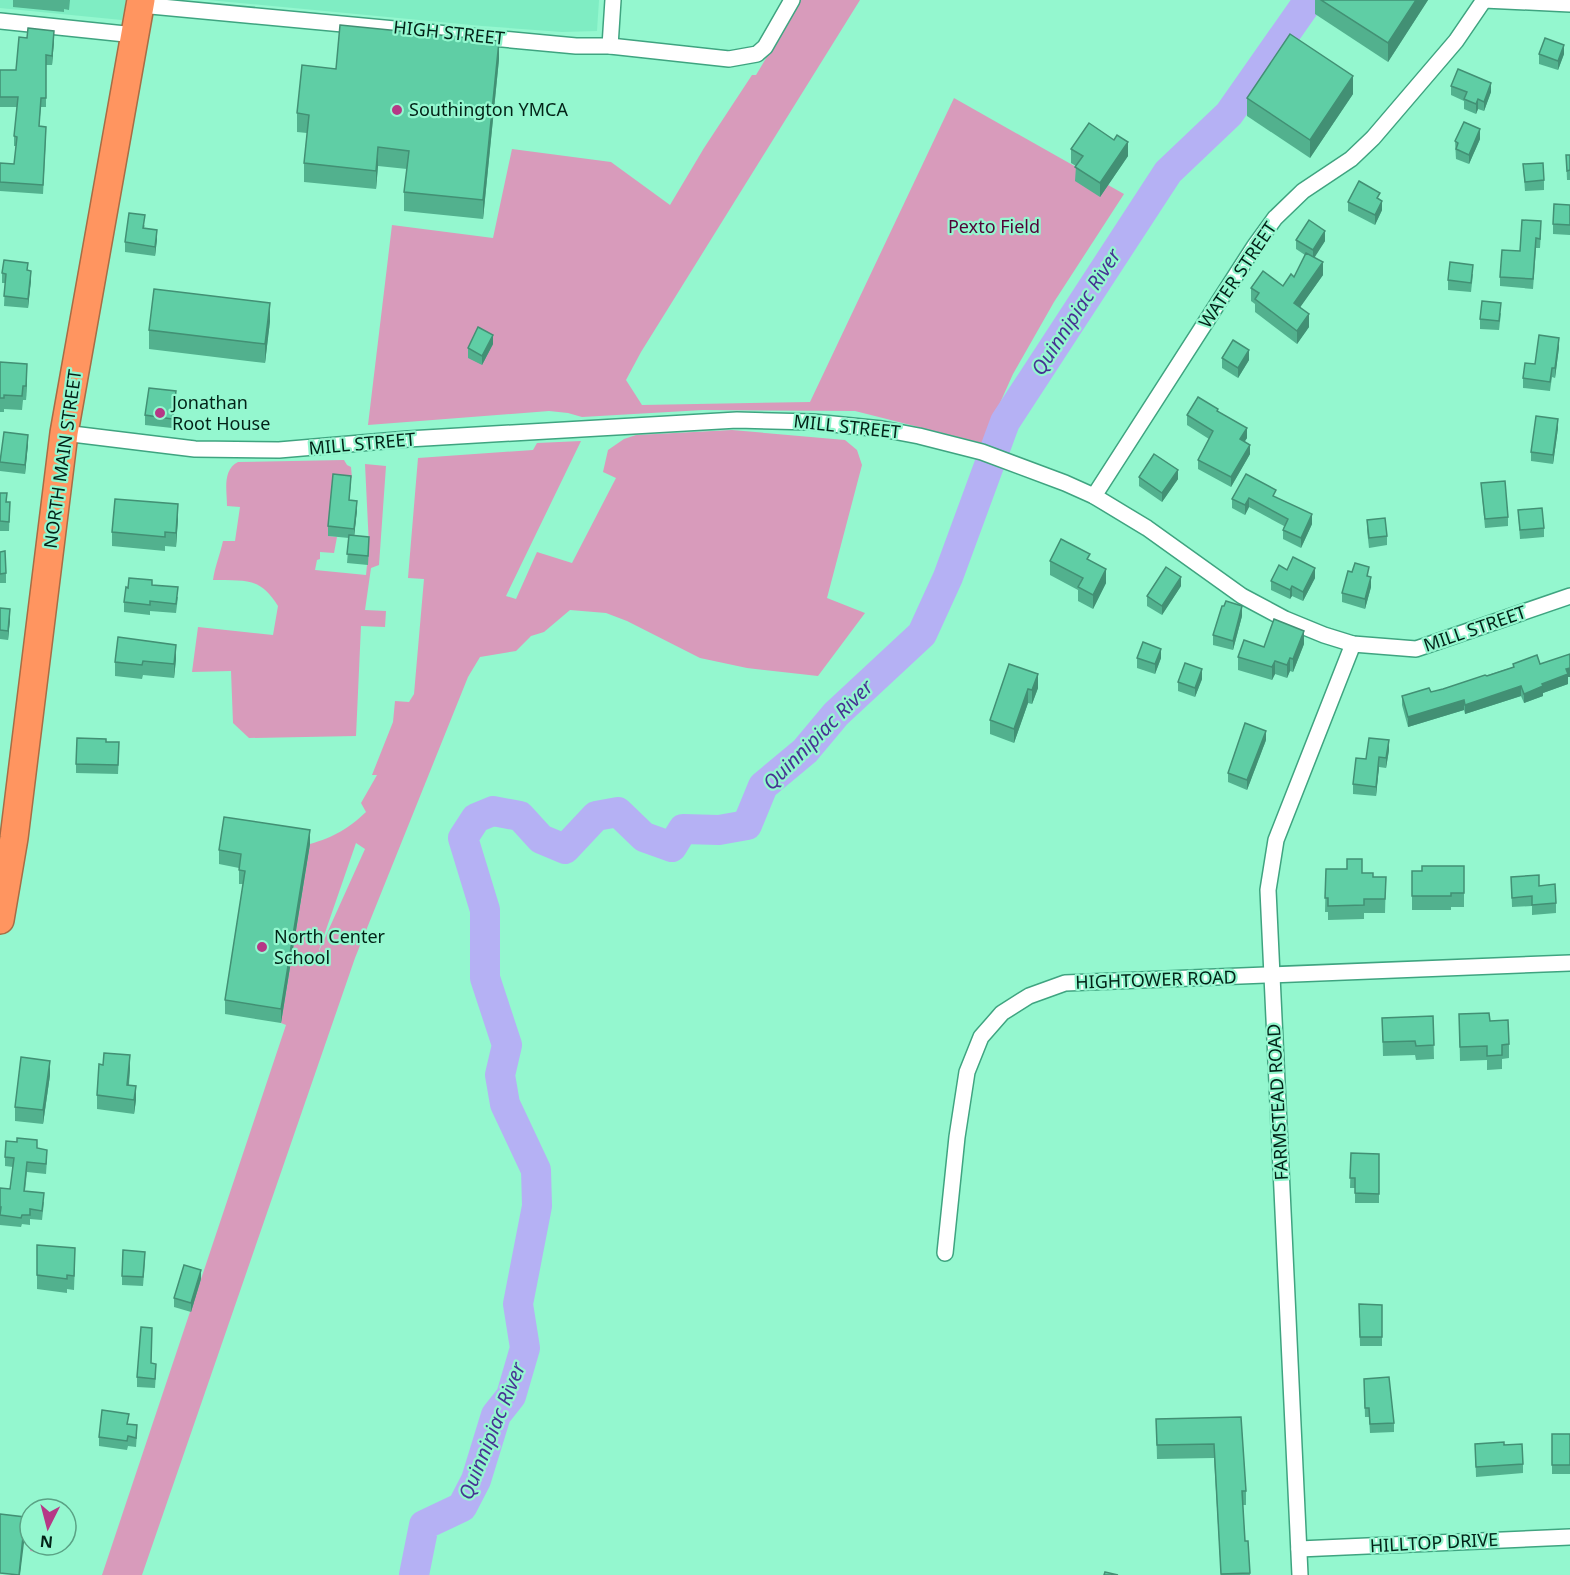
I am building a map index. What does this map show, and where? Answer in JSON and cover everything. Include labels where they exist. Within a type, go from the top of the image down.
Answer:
[{"type":"highway","name":"NORTH MAIN STREET","points":[[0,920],[7,839],[64,433],[141,3]]},
{"type":"street","points":[[609,46],[613,0]]},
{"type":"street","name":"HIGH STREET","points":[[141,3],[729,59],[758,54],[792,0]]},
{"type":"street","points":[[1484,0],[1570,4]]},
{"type":"street","name":"WATER STREET","points":[[1094,496],[1275,218],[1302,190],[1351,159],[1373,138],[1456,41],[1484,0]]},
{"type":"street","points":[[0,21],[135,35]]},
{"type":"street","name":"MILL STREET","points":[[64,433],[195,449],[279,450],[408,439],[737,420],[813,422],[882,429],[982,452],[1094,496],[1147,528],[1242,596],[1285,620],[1353,644],[1416,649],[1570,596]]},
{"type":"street","name":"FARMSTEAD ROAD","points":[[1300,1575],[1268,890],[1276,840],[1353,644]]},
{"type":"street","name":"HIGHTOWER ROAD","points":[[945,1253],[957,1137],[967,1072],[981,1037],[1002,1013],[1029,996],[1065,983],[1570,963]]},
{"type":"street","name":"HILLTOP DRIVE","points":[[1299,1549],[1570,1537]]},
{"type":"shaded area","points":[[0,0],[126,0],[122,20],[0,8]]},
{"type":"shaded area","points":[[208,0],[599,0],[597,31],[562,32]]},
{"type":"green space","name":"Pexto Field","points":[[801,0],[860,0],[641,352],[626,380],[642,405],[810,402],[954,98],[1124,194],[1054,302],[1013,374],[982,443],[855,411],[703,410],[582,417],[549,411],[368,425],[392,225],[493,238],[512,149],[611,162],[670,205],[752,75],[756,75]]},
{"type":"green space","points":[[732,430],[845,440],[857,450],[862,465],[827,598],[865,613],[818,676],[747,668],[700,658],[627,621],[606,613],[570,610],[544,632],[531,636],[516,651],[480,657],[468,677],[355,958],[142,1575],[102,1575],[286,1025],[281,1023],[310,844],[340,832],[366,812],[361,803],[377,775],[372,775],[393,722],[395,701],[409,702],[414,694],[424,579],[408,578],[418,458],[533,450],[537,443],[581,441],[506,596],[516,599],[537,552],[572,563],[616,478],[603,472],[608,450],[624,439],[636,435]],"holes":[[[356,843],[365,849],[319,951]]]},
{"type":"green space","points":[[344,460],[351,467],[352,478],[337,476],[328,536],[337,537],[334,553],[320,552],[320,559],[317,560],[315,570],[366,575],[369,546],[365,464],[386,466],[379,565],[371,568],[365,610],[386,611],[385,627],[361,626],[356,736],[249,738],[233,723],[231,671],[192,672],[198,627],[273,635],[278,606],[264,589],[250,582],[213,580],[223,541],[235,541],[240,507],[227,506],[227,475],[238,462]]},
{"type":"building","points":[[1321,0],[1416,0],[1388,43]]},
{"type":"building","name":"Southington YMCA","points":[[340,25],[499,41],[483,200],[404,192],[409,151],[378,147],[376,171],[304,163],[309,115],[297,113],[302,65],[336,69]]},
{"type":"building","points":[[28,28],[54,31],[52,56],[46,55],[46,98],[41,98],[39,126],[46,127],[43,185],[0,182],[0,163],[14,164],[18,97],[0,97],[0,70],[16,70],[19,37],[27,38]]},
{"type":"building","points":[[1290,34],[1353,76],[1310,140],[1247,98]]},
{"type":"building","points":[[1545,38],[1564,45],[1558,61],[1539,54]]},
{"type":"building","points":[[1458,69],[1491,83],[1484,102],[1478,99],[1476,104],[1464,99],[1467,92],[1451,86]]},
{"type":"building","points":[[1464,122],[1480,129],[1469,155],[1456,149],[1458,143],[1455,141]]},
{"type":"building","points":[[1089,123],[1114,140],[1117,135],[1128,142],[1100,183],[1075,167],[1083,156],[1071,149]]},
{"type":"building","points":[[1566,155],[1570,155],[1570,170],[1567,171]]},
{"type":"building","points":[[1543,163],[1544,180],[1525,182],[1523,164]]},
{"type":"building","points":[[1359,181],[1380,193],[1377,198],[1382,201],[1375,215],[1348,202]]},
{"type":"building","points":[[1554,204],[1570,205],[1570,225],[1553,224]]},
{"type":"building","points":[[129,213],[145,215],[143,228],[157,230],[155,247],[125,242]]},
{"type":"building","points":[[1309,220],[1325,231],[1313,250],[1296,240]]},
{"type":"building","points":[[1522,220],[1541,221],[1540,239],[1536,238],[1533,279],[1500,277],[1502,250],[1520,251]]},
{"type":"building","points":[[1306,253],[1323,262],[1294,303],[1309,314],[1297,331],[1255,299],[1259,293],[1251,288],[1263,271],[1283,286],[1291,274],[1294,277]]},
{"type":"building","points":[[4,260],[28,263],[27,270],[31,271],[28,299],[4,296],[6,274],[2,273]]},
{"type":"building","points":[[1450,262],[1473,265],[1471,283],[1448,280]]},
{"type":"building","points":[[154,289],[270,303],[265,344],[149,330]]},
{"type":"building","points":[[1482,301],[1501,303],[1499,321],[1480,319]]},
{"type":"building","points":[[478,327],[493,335],[482,356],[468,348]]},
{"type":"building","points":[[1539,335],[1559,338],[1555,368],[1552,368],[1550,382],[1523,378],[1525,363],[1535,364]]},
{"type":"building","points":[[1233,340],[1249,350],[1238,368],[1222,358]]},
{"type":"building","points":[[0,362],[27,364],[26,386],[23,386],[22,396],[4,395],[4,398],[0,398]]},
{"type":"building","name":"Jonathan Root House","points":[[149,388],[176,391],[172,419],[145,415]]},
{"type":"building","points":[[1198,397],[1247,428],[1240,439],[1250,445],[1231,477],[1198,460],[1213,431],[1187,415]]},
{"type":"building","points":[[1536,416],[1558,419],[1553,455],[1531,452]]},
{"type":"building","points":[[4,432],[28,435],[25,465],[0,462]]},
{"type":"building","points":[[1154,454],[1178,470],[1162,493],[1139,477]]},
{"type":"building","points":[[333,474],[351,476],[349,500],[357,501],[354,529],[328,526]]},
{"type":"building","points":[[1246,474],[1276,490],[1273,496],[1312,514],[1301,538],[1283,530],[1288,519],[1249,498],[1245,505],[1232,499]]},
{"type":"building","points":[[1505,481],[1508,517],[1485,519],[1481,483]]},
{"type":"building","points":[[0,493],[7,493],[6,502],[10,502],[9,522],[0,521]]},
{"type":"building","points":[[115,499],[178,504],[176,533],[165,532],[165,537],[112,532]]},
{"type":"building","points":[[1542,508],[1544,528],[1520,530],[1518,510]]},
{"type":"building","points":[[1385,518],[1387,536],[1369,538],[1367,520]]},
{"type":"building","points":[[349,535],[369,537],[368,556],[347,554]]},
{"type":"building","points":[[1061,539],[1090,554],[1087,559],[1106,569],[1093,595],[1078,587],[1083,578],[1050,561]]},
{"type":"building","points":[[5,551],[6,573],[0,574],[0,552]]},
{"type":"building","points":[[1293,557],[1315,568],[1303,592],[1292,586],[1290,590],[1271,581],[1279,565],[1287,570]]},
{"type":"building","points":[[1355,563],[1369,567],[1367,576],[1371,577],[1365,599],[1342,593],[1348,571],[1352,572]]},
{"type":"building","points":[[1166,567],[1181,577],[1162,606],[1147,596]]},
{"type":"building","points":[[129,578],[152,580],[152,585],[178,587],[176,604],[150,601],[150,605],[124,602]]},
{"type":"building","points":[[1226,601],[1242,606],[1233,641],[1213,635],[1222,606]]},
{"type":"building","points":[[0,608],[10,609],[8,631],[0,630]]},
{"type":"building","points":[[1274,619],[1304,631],[1293,659],[1290,658],[1287,665],[1275,661],[1272,667],[1238,657],[1244,640],[1264,647]]},
{"type":"building","points":[[118,637],[176,645],[174,664],[143,661],[142,665],[115,662]]},
{"type":"building","points":[[1143,642],[1161,649],[1155,664],[1137,658]]},
{"type":"building","points":[[1570,654],[1570,668],[1566,669],[1568,674],[1524,694],[1521,686],[1465,705],[1464,700],[1408,717],[1402,696],[1429,688],[1431,692],[1487,676],[1514,667],[1513,664],[1537,655],[1540,664]]},
{"type":"building","points":[[1185,663],[1202,669],[1195,688],[1178,682]]},
{"type":"building","points":[[1009,664],[1038,674],[1032,690],[1028,689],[1014,729],[990,720]]},
{"type":"building","points":[[1245,723],[1266,731],[1247,780],[1228,773]]},
{"type":"building","points":[[77,738],[119,742],[118,765],[76,764]]},
{"type":"building","points":[[1369,738],[1389,740],[1386,758],[1379,757],[1376,787],[1353,784],[1356,758],[1366,759]]},
{"type":"building","points":[[224,817],[310,830],[281,1009],[225,1000],[245,871],[239,870],[241,854],[219,850]]},
{"type":"building","points":[[1347,859],[1362,859],[1362,873],[1373,873],[1373,877],[1386,877],[1385,899],[1364,899],[1364,905],[1328,906],[1328,898],[1325,898],[1326,869],[1347,869]]},
{"type":"building","points":[[1422,866],[1464,866],[1464,893],[1451,893],[1451,896],[1412,896],[1412,871],[1422,871]]},
{"type":"building","points":[[1539,875],[1539,886],[1555,884],[1556,903],[1532,905],[1532,896],[1512,898],[1511,877]]},
{"type":"building","points":[[1489,1013],[1490,1021],[1508,1020],[1509,1044],[1502,1045],[1502,1055],[1487,1056],[1487,1046],[1460,1047],[1459,1014]]},
{"type":"building","points":[[1433,1016],[1434,1045],[1416,1046],[1415,1041],[1383,1042],[1382,1018]]},
{"type":"building","points":[[104,1053],[130,1055],[127,1085],[136,1086],[134,1100],[97,1095],[99,1064],[103,1065]]},
{"type":"building","points":[[21,1057],[50,1061],[43,1110],[15,1107]]},
{"type":"building","points":[[17,1138],[37,1140],[37,1148],[47,1150],[46,1164],[27,1162],[24,1191],[44,1193],[42,1211],[30,1209],[30,1215],[22,1215],[21,1218],[0,1215],[0,1188],[10,1189],[14,1158],[5,1157],[6,1141],[17,1142]]},
{"type":"building","points":[[1351,1153],[1379,1154],[1379,1194],[1355,1193],[1355,1178],[1350,1178]]},
{"type":"building","points":[[37,1245],[75,1248],[74,1276],[67,1275],[67,1279],[37,1275]]},
{"type":"building","points":[[123,1250],[145,1252],[143,1277],[122,1276]]},
{"type":"building","points":[[184,1265],[201,1270],[191,1303],[174,1298]]},
{"type":"building","points":[[1359,1304],[1382,1305],[1382,1337],[1360,1337]]},
{"type":"building","points":[[141,1327],[152,1328],[151,1363],[156,1364],[155,1379],[137,1377]]},
{"type":"building","points":[[1389,1377],[1394,1423],[1370,1424],[1369,1408],[1365,1408],[1364,1379]]},
{"type":"building","points":[[102,1410],[129,1414],[127,1424],[137,1425],[136,1438],[128,1436],[127,1441],[99,1437]]},
{"type":"building","points":[[1241,1417],[1246,1491],[1242,1491],[1245,1541],[1248,1541],[1250,1573],[1221,1574],[1214,1444],[1157,1445],[1156,1419]]},
{"type":"building","points":[[1552,1434],[1570,1434],[1570,1465],[1552,1465]]},
{"type":"building","points":[[1504,1442],[1504,1445],[1522,1444],[1523,1464],[1476,1467],[1475,1444]]},
{"type":"building","points":[[0,1514],[18,1516],[18,1557],[21,1557],[19,1575],[0,1573]]},
{"type":"waterway","name":"Quinnipiac River","points":[[414,1575],[424,1525],[462,1507],[476,1480],[496,1415],[511,1396],[525,1348],[518,1304],[537,1206],[536,1170],[505,1104],[500,1075],[507,1045],[485,978],[485,910],[463,838],[476,818],[493,811],[520,816],[541,839],[565,849],[596,816],[618,812],[644,837],[672,847],[683,829],[719,830],[747,825],[763,786],[805,751],[836,714],[922,634],[948,577],[1005,422],[1168,172],[1229,114],[1309,0]]},
{"type":"place","name":"Southington YMCA","points":[[397,110]]},
{"type":"place","name":"Jonathan Root House","points":[[160,413]]},
{"type":"place","name":"North Center School","points":[[262,947]]}]
